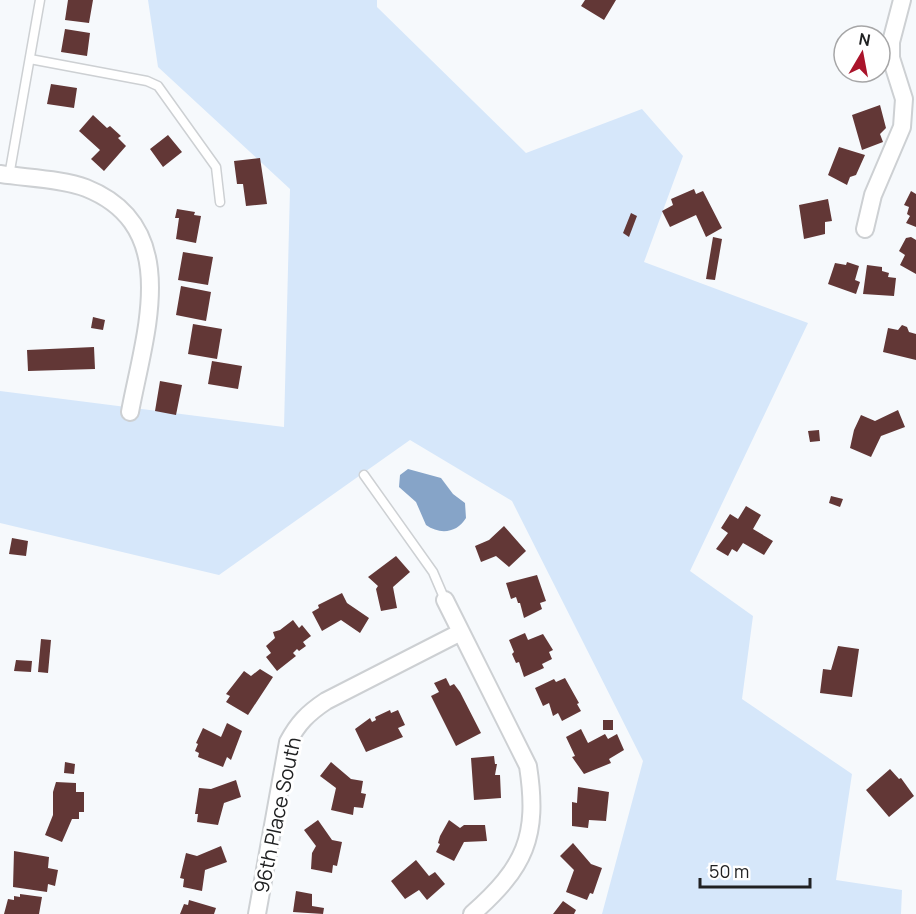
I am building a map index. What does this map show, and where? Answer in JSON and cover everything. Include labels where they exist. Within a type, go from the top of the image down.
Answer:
[{"type":"street","points":[[865,229],[873,195],[902,127],[904,99],[891,58],[891,42],[902,0]]},
{"type":"street","points":[[4,175],[84,187],[99,195],[130,221],[149,258],[151,292],[130,412]]},
{"type":"street","points":[[445,600],[528,766],[532,812],[529,836],[521,859],[507,880],[472,914]]},
{"type":"street","name":"96th Place South","points":[[257,914],[288,742],[296,726],[308,712],[326,701],[461,632]]},
{"type":"lane","points":[[4,175],[30,58],[40,0]]},
{"type":"lane","points":[[30,58],[147,81],[158,86],[216,167],[220,202]]},
{"type":"lane","points":[[364,475],[433,572],[445,600]]},
{"type":"shaded area","points":[[148,0],[377,0],[377,7],[526,153],[642,109],[683,156],[644,262],[808,323],[690,571],[753,616],[742,699],[852,774],[836,880],[902,890],[901,914],[602,914],[643,761],[512,501],[410,440],[219,575],[0,523],[0,391],[284,427],[290,189],[158,67]]},
{"type":"water","points":[[408,469],[441,478],[453,494],[465,503],[466,518],[458,527],[442,531],[426,525],[416,502],[399,487],[400,475]]},
{"type":"building","points":[[68,0],[93,0],[89,23],[65,20]]},
{"type":"building","points":[[585,0],[616,0],[604,20],[581,6]]},
{"type":"building","points":[[65,29],[90,33],[87,56],[61,52]]},
{"type":"building","points":[[51,84],[77,88],[74,108],[47,104]]},
{"type":"building","points":[[880,105],[886,128],[880,134],[883,142],[862,150],[852,115]]},
{"type":"building","points":[[93,115],[107,128],[110,126],[121,136],[118,138],[126,146],[104,171],[91,159],[100,150],[79,131]]},
{"type":"building","points":[[168,135],[182,152],[163,167],[150,149]]},
{"type":"building","points":[[839,147],[865,155],[856,175],[850,177],[847,185],[828,175]]},
{"type":"building","points":[[260,158],[267,204],[246,206],[243,184],[237,184],[234,161]]},
{"type":"building","points":[[694,189],[696,194],[703,191],[722,228],[706,237],[696,215],[670,227],[662,211],[673,205],[671,199]]},
{"type":"building","points":[[911,191],[916,194],[916,227],[906,223],[910,216],[907,214],[909,207],[904,205]]},
{"type":"building","points":[[828,199],[832,221],[825,222],[825,234],[804,239],[799,205]]},
{"type":"building","points":[[177,209],[195,212],[194,215],[201,216],[196,243],[176,239],[179,218],[175,218]]},
{"type":"building","points":[[631,213],[637,216],[629,237],[623,233]]},
{"type":"building","points":[[713,237],[722,239],[715,280],[706,279]]},
{"type":"building","points":[[911,237],[916,240],[916,274],[900,265],[905,255],[899,251],[906,238]]},
{"type":"building","points":[[183,252],[213,257],[208,285],[178,280]]},
{"type":"building","points":[[847,262],[859,266],[855,280],[860,282],[856,294],[828,284],[835,263],[846,265]]},
{"type":"building","points":[[867,265],[882,267],[882,271],[889,273],[888,277],[896,278],[894,296],[863,294]]},
{"type":"building","points":[[181,286],[211,292],[206,321],[176,315]]},
{"type":"building","points":[[93,317],[105,320],[103,330],[91,328]]},
{"type":"building","points":[[193,324],[222,329],[217,359],[188,354]]},
{"type":"building","points":[[902,325],[907,327],[909,332],[916,334],[916,360],[883,352],[888,328],[898,330]]},
{"type":"building","points":[[94,347],[95,369],[28,371],[27,350]]},
{"type":"building","points":[[212,361],[242,366],[238,389],[208,384]]},
{"type":"building","points":[[160,381],[182,385],[176,415],[155,411]]},
{"type":"building","points":[[898,410],[905,427],[881,436],[871,457],[850,448],[854,430],[861,415],[875,421]]},
{"type":"building","points":[[819,430],[820,441],[810,442],[808,431]]},
{"type":"building","points":[[831,496],[843,499],[840,507],[829,503]]},
{"type":"building","points":[[746,506],[761,515],[753,529],[773,541],[764,555],[743,543],[737,552],[732,549],[728,556],[716,549],[728,533],[721,528],[730,514],[738,519]]},
{"type":"building","points":[[504,526],[526,551],[509,567],[496,556],[481,562],[475,546],[489,540]]},
{"type":"building","points":[[12,538],[28,541],[26,556],[9,554]]},
{"type":"building","points":[[396,556],[410,572],[393,587],[397,608],[381,611],[376,589],[378,586],[368,577]]},
{"type":"building","points":[[537,575],[546,601],[540,603],[542,609],[524,618],[520,603],[516,597],[511,599],[506,583]]},
{"type":"building","points":[[342,593],[347,603],[369,618],[360,633],[341,620],[322,631],[312,612],[319,608],[318,605]]},
{"type":"building","points":[[293,620],[299,628],[302,625],[311,636],[303,642],[306,646],[299,651],[297,649],[293,653],[296,656],[277,671],[266,657],[271,653],[266,646],[275,638],[273,632],[280,630]]},
{"type":"building","points":[[525,633],[528,640],[543,634],[553,650],[549,652],[552,659],[542,664],[544,668],[524,677],[519,662],[516,663],[512,654],[514,652],[509,640]]},
{"type":"building","points":[[41,639],[51,640],[48,673],[38,672]]},
{"type":"building","points":[[838,646],[859,649],[852,697],[820,693],[823,669],[831,670]]},
{"type":"building","points":[[16,660],[32,661],[31,672],[14,671]]},
{"type":"building","points":[[260,669],[273,677],[248,715],[226,702],[230,696],[226,694],[244,671],[251,676]]},
{"type":"building","points":[[446,678],[450,686],[454,684],[460,692],[481,733],[456,746],[431,696],[439,692],[434,683]]},
{"type":"building","points":[[565,678],[581,711],[562,721],[558,713],[553,716],[549,703],[543,706],[535,688],[554,679],[556,682]]},
{"type":"building","points":[[390,710],[391,713],[398,710],[405,725],[398,728],[403,737],[366,752],[355,729],[370,718],[372,722],[376,720],[375,717]]},
{"type":"building","points":[[603,720],[613,720],[613,730],[603,730]]},
{"type":"building","points":[[227,723],[242,731],[231,760],[227,757],[223,767],[198,757],[199,753],[195,751],[198,744],[196,743],[203,728],[221,737]]},
{"type":"building","points":[[581,729],[588,743],[605,734],[608,739],[617,734],[624,750],[609,759],[611,763],[584,774],[572,757],[575,756],[566,737]]},
{"type":"building","points":[[494,756],[495,764],[497,764],[495,775],[500,775],[501,798],[474,800],[471,758]]},
{"type":"building","points":[[65,762],[75,764],[74,774],[64,773]]},
{"type":"building","points":[[331,762],[351,779],[363,781],[361,793],[366,794],[363,808],[354,807],[353,815],[331,810],[336,788],[320,776]]},
{"type":"building","points":[[890,769],[899,779],[901,778],[914,796],[889,817],[866,790]]},
{"type":"building","points":[[236,780],[241,797],[224,803],[218,825],[197,822],[198,814],[195,814],[199,788],[211,789]]},
{"type":"building","points":[[56,782],[76,783],[76,792],[84,792],[84,812],[79,812],[79,819],[72,819],[62,842],[45,835],[53,815],[53,792]]},
{"type":"building","points":[[578,787],[609,792],[606,821],[589,820],[588,828],[572,826],[572,802],[577,803]]},
{"type":"building","points":[[318,820],[332,840],[342,842],[337,866],[333,865],[332,873],[311,869],[312,853],[316,846],[304,830]]},
{"type":"building","points":[[449,820],[460,828],[464,825],[485,825],[487,841],[464,842],[454,861],[436,852],[440,844],[438,843],[440,836]]},
{"type":"building","points":[[573,843],[591,864],[602,868],[593,894],[590,893],[587,900],[566,892],[574,870],[560,856]]},
{"type":"building","points":[[221,846],[227,862],[205,870],[202,891],[183,887],[184,879],[180,878],[186,853],[197,856]]},
{"type":"building","points":[[14,851],[49,857],[48,868],[58,870],[55,886],[48,884],[47,892],[13,887]]},
{"type":"building","points":[[416,860],[429,876],[435,872],[445,884],[427,900],[419,890],[405,899],[391,881]]},
{"type":"building","points":[[296,891],[312,894],[312,906],[324,908],[323,914],[293,912]]},
{"type":"building","points":[[20,894],[42,897],[39,914],[4,914],[8,899],[14,900],[14,896],[20,897]]},
{"type":"building","points":[[189,900],[216,908],[214,914],[180,914],[184,904],[188,905]]},
{"type":"building","points":[[563,901],[576,910],[574,914],[553,914]]}]
